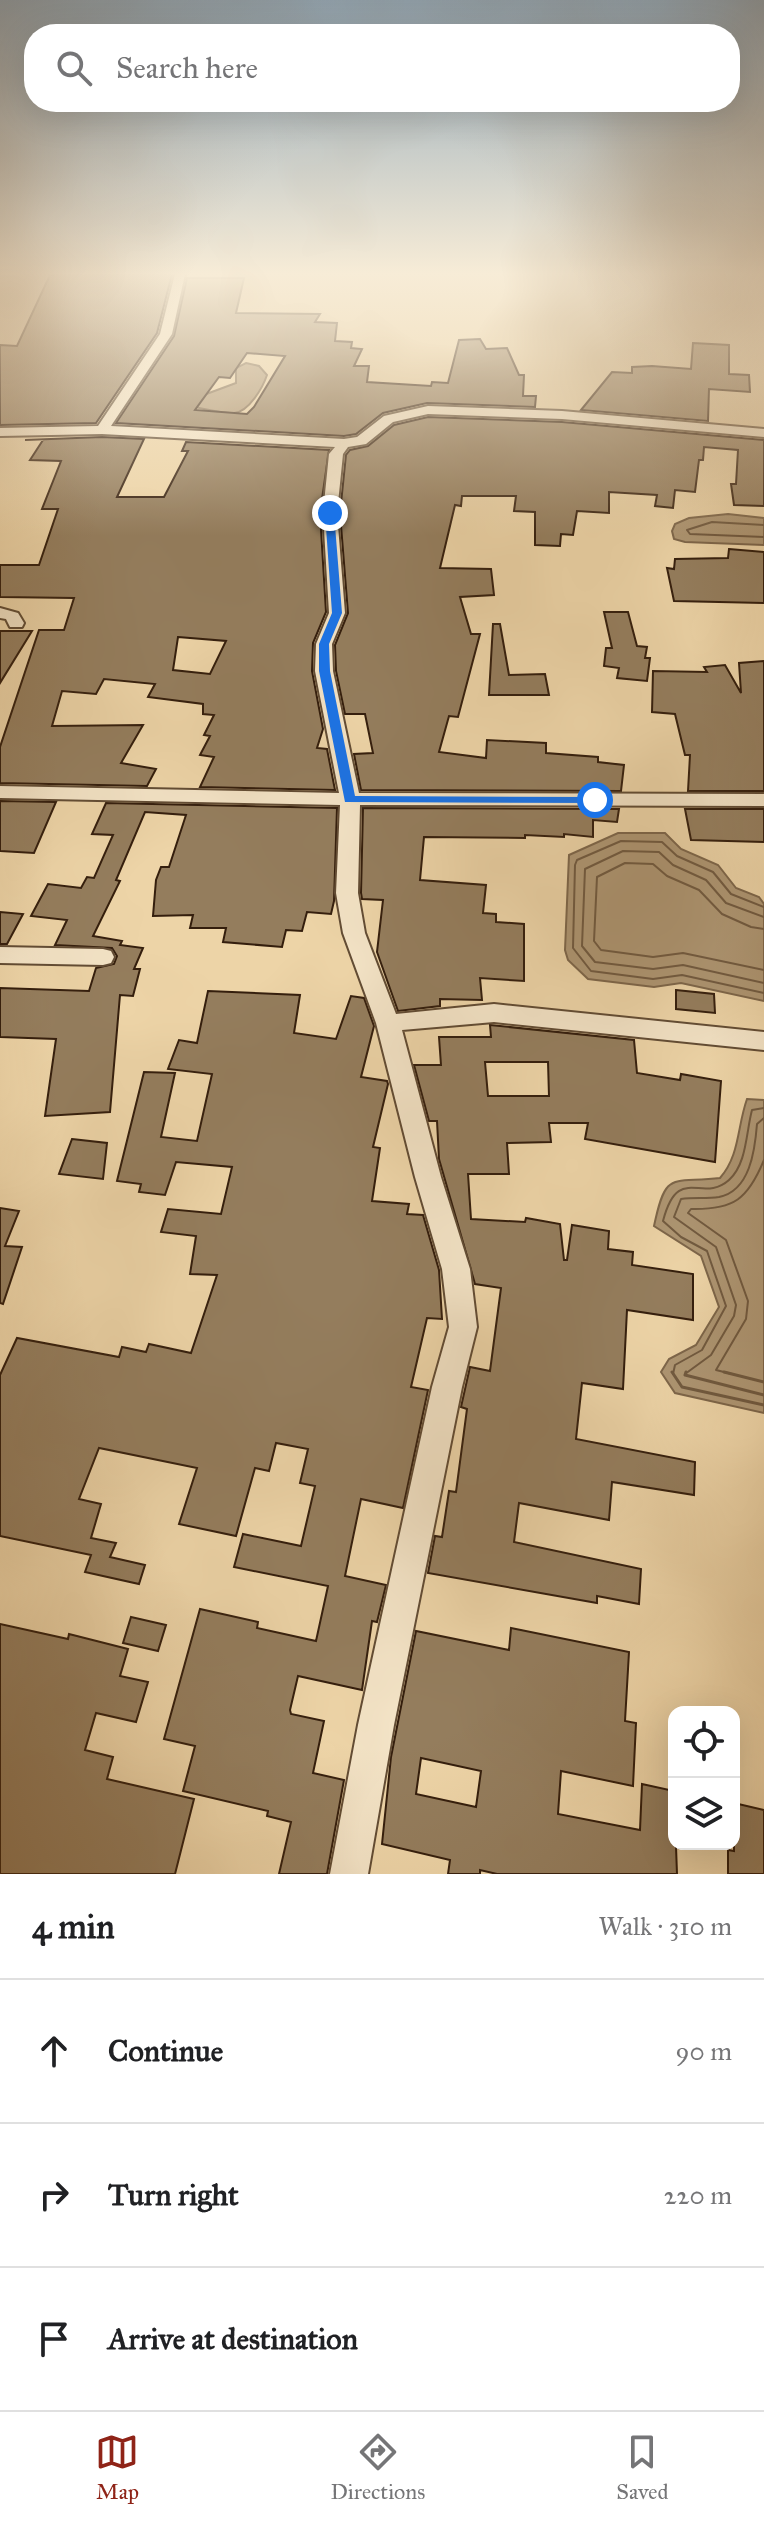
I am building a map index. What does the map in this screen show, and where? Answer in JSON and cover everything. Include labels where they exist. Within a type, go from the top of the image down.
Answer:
[{"type":"street","points":[[102,430],[148,361]]},
{"type":"street","points":[[0,432],[102,430],[344,443],[361,441],[389,419],[428,410],[562,415],[764,433]]},
{"type":"street","points":[[344,443],[336,454],[330,513],[337,613],[324,644],[324,671],[350,799],[347,893],[351,920],[388,1023],[428,1177],[456,1269],[463,1327],[447,1387],[382,1694],[349,1874]]},
{"type":"street","points":[[0,613],[12,616],[16,623]]},
{"type":"street","points":[[0,792],[350,799],[764,800]]},
{"type":"street","points":[[0,955],[103,957]]},
{"type":"street","points":[[388,1023],[494,1013],[764,1041]]},
{"type":"water","points":[[246,363],[259,366],[267,375],[259,392],[240,412],[219,412],[189,406],[201,396],[236,383],[236,368]]},
{"type":"water","points":[[728,514],[764,518],[764,545],[674,539],[672,531],[675,524],[689,518]]},
{"type":"water","points":[[618,833],[665,833],[681,849],[718,865],[736,888],[759,897],[764,904],[764,1001],[681,983],[654,987],[588,979],[568,960],[565,950],[569,855]]},
{"type":"water","points":[[747,1099],[764,1100],[764,1413],[675,1393],[661,1372],[669,1359],[696,1345],[719,1307],[701,1256],[654,1226],[662,1195],[673,1183],[720,1178],[735,1150]]},
{"type":"building","points":[[0,361],[138,361],[96,423],[0,425]]},
{"type":"building","points":[[157,361],[241,361],[230,378],[219,377],[195,410],[247,414],[282,361],[356,361],[354,366],[369,366],[367,382],[431,386],[432,382],[448,383],[454,361],[513,361],[519,375],[524,375],[523,396],[536,396],[535,407],[427,403],[383,413],[356,434],[344,436],[116,423]]},
{"type":"building","points":[[692,361],[729,361],[729,374],[749,375],[750,392],[709,389],[708,421],[581,410],[612,372],[632,373],[632,367],[652,366],[691,369]]},
{"type":"building","points":[[428,417],[562,422],[764,440],[764,506],[734,505],[731,484],[736,484],[738,450],[704,447],[695,492],[675,490],[673,508],[655,506],[657,495],[609,492],[609,513],[577,511],[573,535],[561,534],[560,546],[535,545],[535,512],[514,511],[516,496],[462,496],[461,506],[455,505],[440,568],[491,569],[494,595],[460,597],[471,634],[480,634],[458,717],[449,716],[439,752],[486,758],[487,740],[546,743],[546,753],[598,757],[598,762],[624,765],[621,791],[361,790],[354,754],[373,753],[365,714],[345,714],[336,671],[335,645],[348,613],[340,513],[346,455],[350,450],[368,446],[394,425]]},
{"type":"building","points":[[144,439],[117,497],[164,497],[188,451],[182,451],[186,442],[329,450],[320,513],[326,612],[313,643],[312,671],[323,729],[317,748],[327,749],[335,790],[200,787],[214,757],[200,755],[210,736],[204,735],[214,715],[203,714],[203,704],[148,697],[155,684],[104,679],[96,694],[62,691],[52,726],[143,725],[121,763],[156,769],[147,786],[0,783],[0,747],[39,630],[64,630],[74,598],[0,597],[0,565],[39,565],[58,509],[42,509],[61,461],[30,460],[43,440],[25,440]],"holes":[[[178,637],[226,641],[210,674],[173,670]]]},
{"type":"building","points":[[729,549],[764,552],[764,603],[674,601],[667,568],[674,569],[675,559],[728,558]]},
{"type":"building","points":[[604,612],[628,612],[637,646],[647,647],[645,658],[650,658],[647,681],[617,678],[619,668],[604,666],[606,648],[612,648]]},
{"type":"building","points":[[493,624],[500,624],[509,675],[545,674],[549,695],[489,695]]},
{"type":"building","points":[[0,631],[32,631],[0,683]]},
{"type":"building","points":[[764,661],[764,791],[688,791],[690,755],[685,755],[675,714],[652,712],[653,671],[707,672],[704,667],[725,665],[741,693],[739,663]]},
{"type":"building","points":[[0,801],[56,802],[34,853],[0,851]]},
{"type":"building","points":[[106,803],[337,808],[334,901],[331,914],[307,912],[302,931],[286,930],[282,947],[223,942],[226,928],[190,928],[193,915],[153,916],[156,880],[161,867],[169,867],[186,815],[145,812],[116,880],[120,881],[93,936],[122,941],[120,945],[143,948],[134,969],[140,969],[133,996],[120,995],[110,1112],[45,1116],[56,1039],[0,1037],[0,988],[89,991],[96,968],[114,964],[117,956],[112,948],[55,945],[67,920],[31,916],[48,884],[81,888],[87,877],[94,878],[113,835],[92,834]]},
{"type":"building","points":[[363,808],[619,809],[617,822],[593,820],[593,837],[564,834],[564,837],[525,835],[525,838],[424,837],[420,880],[486,885],[483,913],[496,914],[496,922],[524,924],[524,981],[480,978],[482,1000],[440,999],[440,1006],[398,1011],[377,952],[383,900],[362,899]]},
{"type":"building","points":[[685,809],[764,809],[764,842],[691,840]]},
{"type":"building","points":[[0,912],[23,914],[7,944],[0,944]]},
{"type":"building","points":[[676,990],[714,994],[715,1013],[676,1009]]},
{"type":"building","points":[[208,991],[300,995],[294,1033],[336,1039],[351,996],[364,998],[374,1026],[361,1077],[387,1081],[388,1084],[373,1147],[380,1148],[372,1201],[409,1204],[407,1214],[423,1215],[439,1270],[442,1319],[427,1318],[411,1387],[428,1390],[403,1508],[361,1499],[345,1576],[386,1585],[377,1622],[372,1621],[362,1690],[298,1676],[290,1710],[291,1714],[324,1721],[313,1773],[344,1780],[327,1874],[279,1874],[291,1822],[267,1816],[268,1811],[183,1791],[195,1746],[164,1739],[200,1609],[258,1622],[257,1628],[316,1641],[328,1586],[234,1567],[243,1534],[301,1546],[315,1486],[300,1483],[308,1449],[276,1443],[269,1471],[255,1468],[236,1536],[179,1524],[197,1468],[99,1448],[79,1499],[101,1504],[91,1538],[116,1543],[110,1557],[145,1565],[139,1584],[85,1572],[91,1555],[0,1536],[0,1375],[17,1338],[119,1357],[122,1347],[146,1352],[149,1344],[191,1353],[217,1275],[190,1274],[196,1236],[161,1232],[168,1209],[221,1214],[232,1167],[176,1162],[165,1195],[139,1192],[141,1184],[117,1181],[144,1072],[175,1073],[161,1137],[197,1141],[212,1074],[168,1069],[179,1040],[197,1043]]},
{"type":"building","points":[[490,1025],[634,1040],[637,1073],[680,1080],[681,1074],[721,1081],[715,1162],[585,1139],[588,1123],[549,1123],[551,1142],[507,1143],[509,1174],[468,1174],[471,1219],[525,1222],[526,1218],[560,1224],[564,1260],[567,1260],[572,1225],[609,1231],[608,1249],[633,1252],[632,1265],[693,1274],[693,1320],[627,1310],[623,1389],[582,1383],[576,1439],[695,1462],[694,1495],[612,1482],[609,1520],[519,1503],[514,1542],[641,1569],[639,1604],[597,1596],[597,1603],[428,1573],[435,1536],[442,1537],[449,1491],[456,1492],[467,1409],[461,1407],[470,1367],[490,1371],[501,1288],[475,1284],[439,1159],[437,1121],[429,1121],[414,1065],[441,1065],[439,1037],[491,1037]],"holes":[[[485,1062],[548,1062],[549,1096],[488,1096]]]},
{"type":"building","points":[[72,1139],[107,1143],[103,1179],[59,1174]]},
{"type":"building","points":[[0,1208],[19,1211],[5,1246],[22,1247],[3,1304],[0,1303]]},
{"type":"building","points":[[131,1617],[166,1625],[158,1651],[123,1643]]},
{"type":"building","points":[[0,1624],[68,1639],[69,1634],[128,1649],[120,1676],[148,1682],[136,1722],[96,1713],[85,1750],[113,1757],[107,1779],[194,1799],[175,1874],[0,1874]]},
{"type":"building","points":[[511,1628],[629,1652],[625,1721],[636,1723],[633,1786],[561,1771],[558,1814],[640,1830],[642,1784],[668,1790],[668,1850],[676,1850],[677,1874],[497,1874],[480,1870],[480,1874],[448,1874],[450,1860],[382,1844],[391,1757],[416,1631],[509,1650]],"holes":[[[421,1758],[481,1771],[476,1807],[416,1794]]]},
{"type":"building","points":[[740,1804],[764,1810],[764,1874],[728,1874],[728,1850],[740,1850]]},
{"type":"route","points":[[330,513],[337,613],[324,644],[324,671],[350,799],[595,800]]}]
